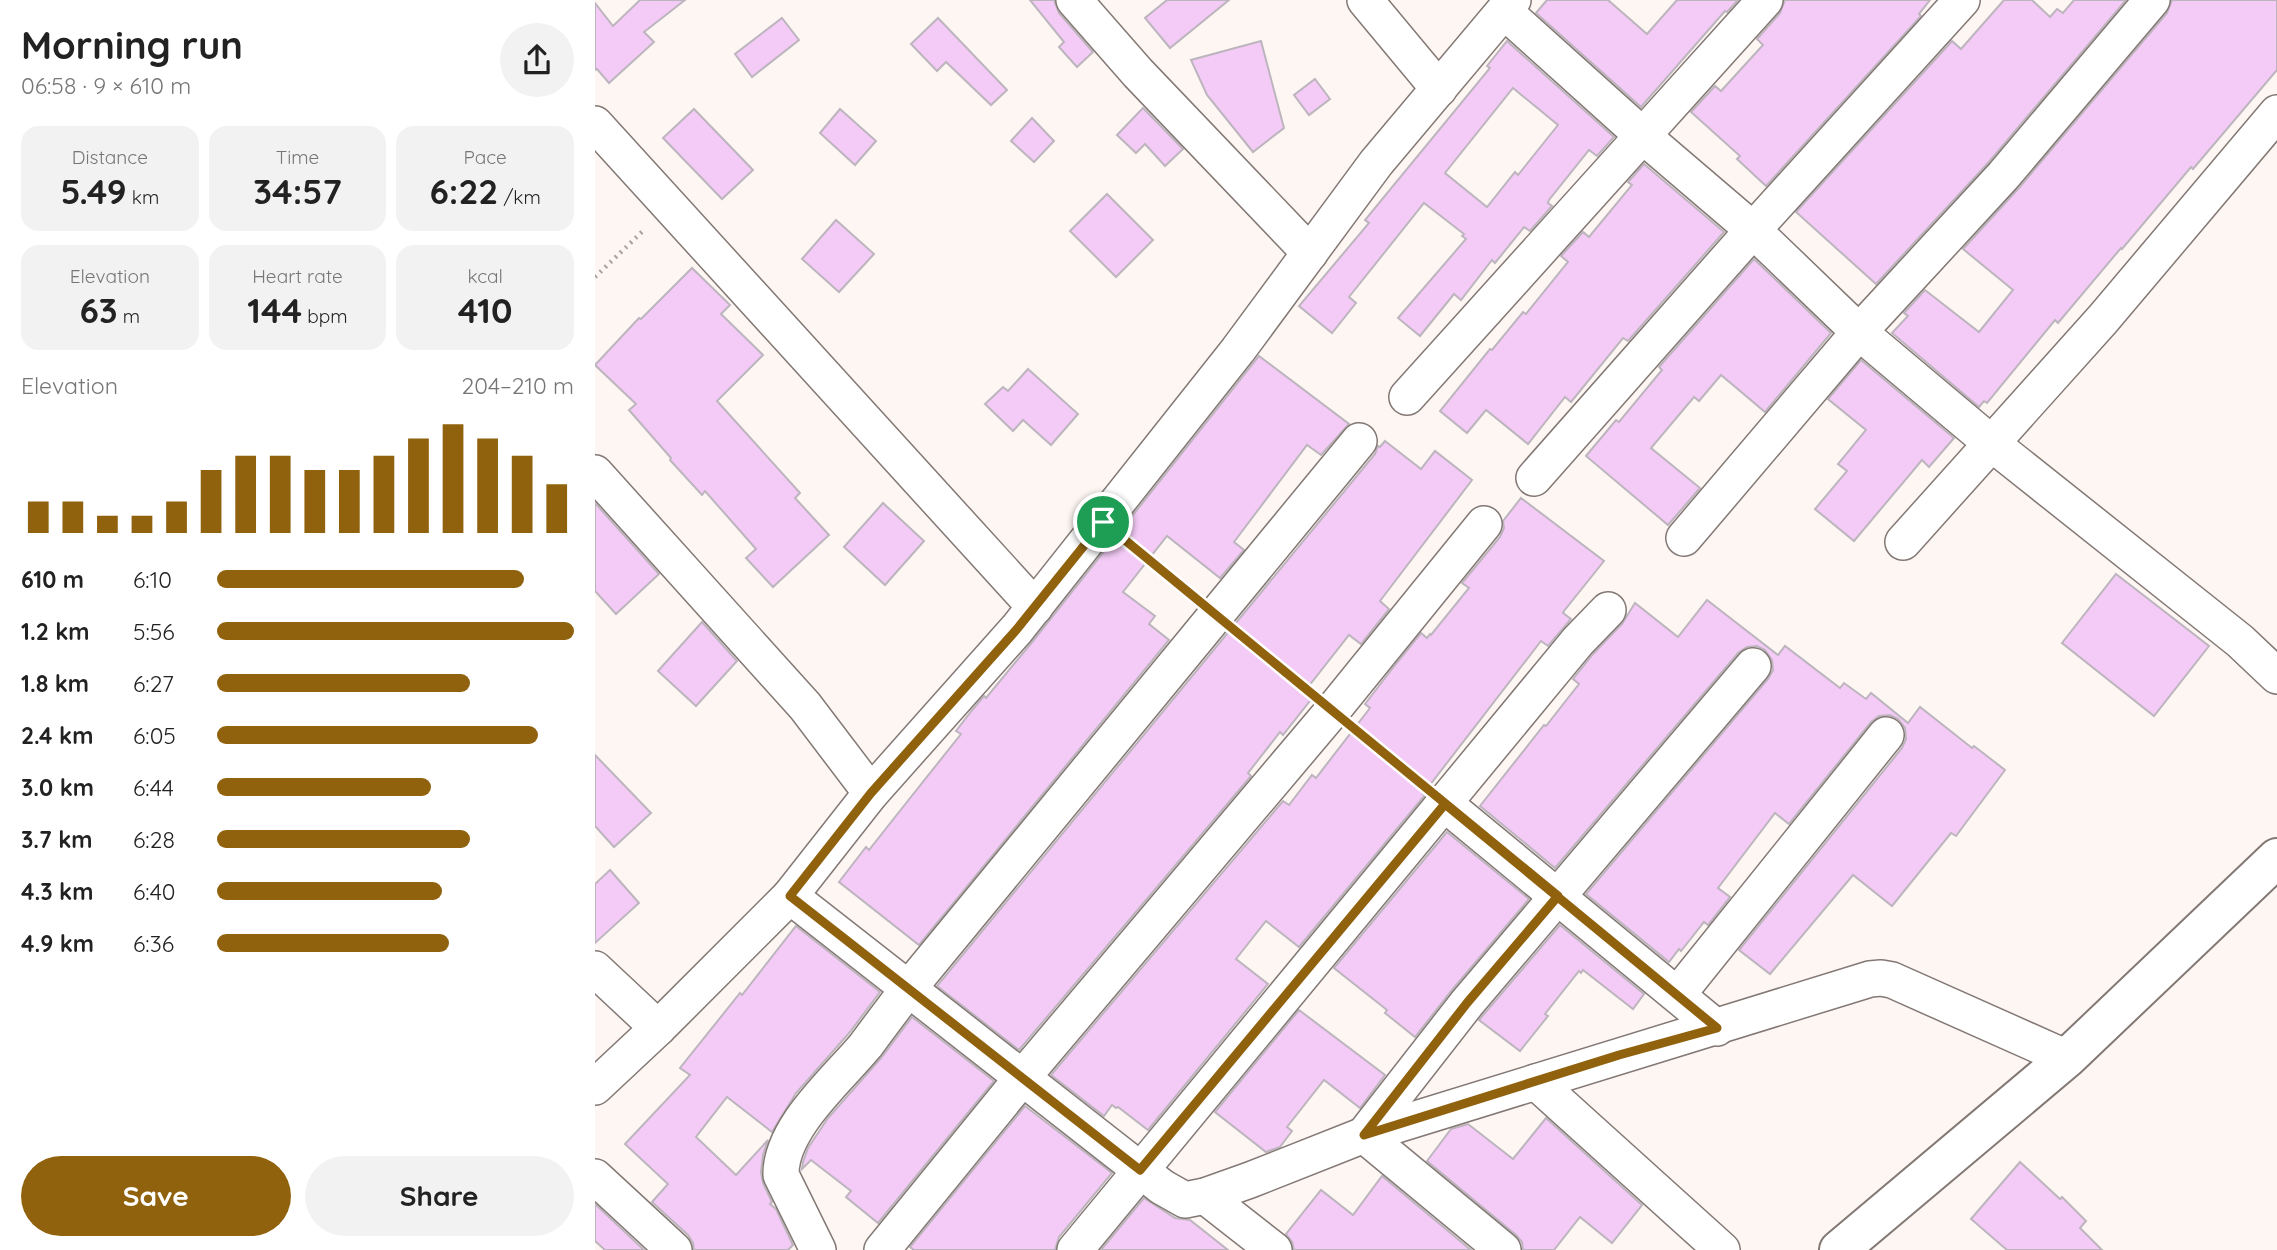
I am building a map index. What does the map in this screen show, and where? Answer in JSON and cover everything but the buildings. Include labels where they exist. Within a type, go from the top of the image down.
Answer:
[{"type":"street","points":[[1074,0],[1138,73],[1310,253]]},
{"type":"street","points":[[1365,0],[1439,89]]},
{"type":"street","points":[[1407,397],[1765,0]]},
{"type":"street","points":[[1534,478],[1753,230],[1962,0]]},
{"type":"street","points":[[1684,538],[1859,332],[2003,176],[2152,0]]},
{"type":"street","points":[[595,1087],[790,896],[871,793],[1035,607],[1238,351],[1376,163],[1509,6],[1643,136],[1753,230],[1859,332],[1991,443],[2240,641],[2277,676]]},
{"type":"street","points":[[1903,541],[2103,319],[2277,113]]},
{"type":"street","points":[[595,124],[1035,607]]},
{"type":"street","points":[[818,1250],[781,1175],[781,1162],[793,1135],[909,988],[1359,441]]},
{"type":"street","points":[[595,473],[805,706],[871,793]]},
{"type":"street","points":[[882,1250],[1022,1078],[1333,710],[1484,524]]},
{"type":"street","points":[[1075,1250],[1578,641],[1608,610]]},
{"type":"street","points":[[1364,1135],[1467,1003],[1753,666]]},
{"type":"street","points":[[1678,994],[1886,735]]},
{"type":"street","points":[[1445,804],[1717,1028]]},
{"type":"street","points":[[1839,1250],[2067,1058],[2270,875]]},
{"type":"street","points":[[790,896],[1140,1170],[1185,1200],[1205,1196],[1364,1135],[1870,979],[1892,980],[2067,1058]]},
{"type":"street","points":[[595,970],[658,1028]]},
{"type":"street","points":[[1536,1082],[1722,1250]]},
{"type":"street","points":[[1364,1135],[1503,1250]]},
{"type":"street","points":[[595,1177],[674,1250]]},
{"type":"street","points":[[1205,1196],[1274,1250]]},
{"type":"path","points":[[595,277],[670,205]]},
{"type":"path","points":[[1103,522],[1445,804]]},
{"type":"route","points":[[1103,522],[1017,629],[871,793],[790,896],[1140,1170],[1445,804],[1678,994],[1717,1028],[1619,1055],[1364,1135],[1467,1003],[1558,896],[1103,522]]}]
